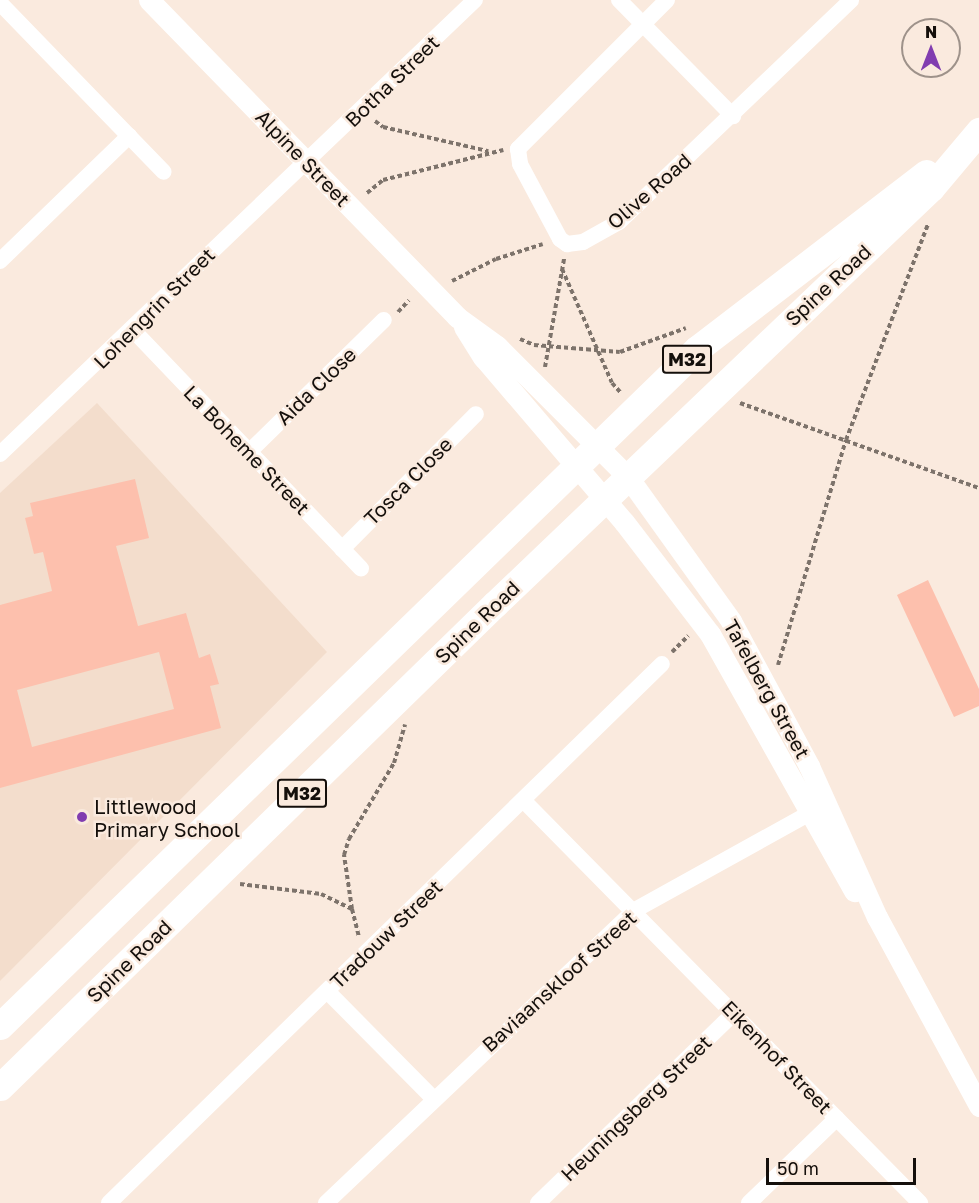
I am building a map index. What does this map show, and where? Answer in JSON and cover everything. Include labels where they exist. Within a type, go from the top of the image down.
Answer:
[{"type":"main road","name":"Spine Road","points":[[0,1087],[605,499],[931,189],[953,157],[979,131]]},
{"type":"main road","name":"Spine Road","points":[[0,1026],[597,442],[728,324],[920,177],[953,157]]},
{"type":"street","name":"Alpine Street","points":[[148,0],[308,161],[457,317],[497,346],[597,442]]},
{"type":"street","name":"Botha Street","points":[[308,161],[475,0]]},
{"type":"street","points":[[619,0],[733,116]]},
{"type":"street","points":[[563,241],[520,164],[518,149],[666,0]]},
{"type":"street","name":"Olive Road","points":[[563,241],[583,242],[619,222],[733,116],[851,0]]},
{"type":"street","points":[[0,3],[164,172]]},
{"type":"street","points":[[0,261],[129,136]]},
{"type":"street","name":"Lohengrin Street","points":[[0,454],[134,330],[282,180],[308,161]]},
{"type":"street","name":"Alpine Street","points":[[457,317],[483,357],[575,466]]},
{"type":"street","name":"Aida Close","points":[[248,453],[384,320]]},
{"type":"street","name":"La Boheme Street","points":[[134,330],[248,453],[361,569]]},
{"type":"street","name":"Tosca Close","points":[[342,549],[476,414]]},
{"type":"street","name":"Tafelberg Street","points":[[597,442],[628,477],[731,621],[862,905],[877,917],[979,1106]]},
{"type":"street","name":"Tafelberg Street","points":[[575,466],[605,499],[710,634],[817,809]]},
{"type":"street","name":"Tradouw Street","points":[[109,1203],[663,662]]},
{"type":"street","name":"Eikenhof Street","points":[[523,800],[635,910],[920,1203]]},
{"type":"street","name":"Baviaanskloof Street","points":[[326,1203],[433,1098],[635,910],[817,809]]},
{"type":"street","points":[[327,991],[433,1098]]},
{"type":"street","name":"Heuningsberg Street","points":[[538,1203],[734,1012]]},
{"type":"street","points":[[749,1203],[837,1118]]},
{"type":"path","points":[[375,121],[382,127],[489,151]]},
{"type":"path","points":[[367,193],[383,180],[489,151],[518,149]]},
{"type":"path","points":[[775,677],[846,440],[934,216]]},
{"type":"path","points":[[452,281],[496,259],[563,241],[562,269],[543,372]]},
{"type":"path","points":[[562,269],[619,393]]},
{"type":"path","points":[[508,338],[599,353],[640,346],[698,324]]},
{"type":"path","points":[[735,403],[749,403],[979,488]]},
{"type":"path","points":[[663,662],[693,632]]},
{"type":"path","points":[[363,942],[352,909],[344,855],[394,763],[407,718]]},
{"type":"path","points":[[234,884],[300,889],[352,909]]},
{"type":"shaded area","name":"Littlewood Primary School","points":[[97,403],[327,652],[0,981],[0,493]]},
{"type":"building","points":[[135,479],[149,538],[116,546],[138,626],[186,613],[199,658],[210,654],[219,684],[210,686],[221,728],[0,788],[0,605],[52,591],[43,552],[34,554],[25,518],[33,516],[30,503]],"holes":[[[159,652],[174,709],[32,747],[17,690]]]},
{"type":"building","points":[[928,580],[979,689],[979,706],[954,717],[897,595]]},
{"type":"place","name":"Littlewood Primary School","points":[[82,817]]}]
